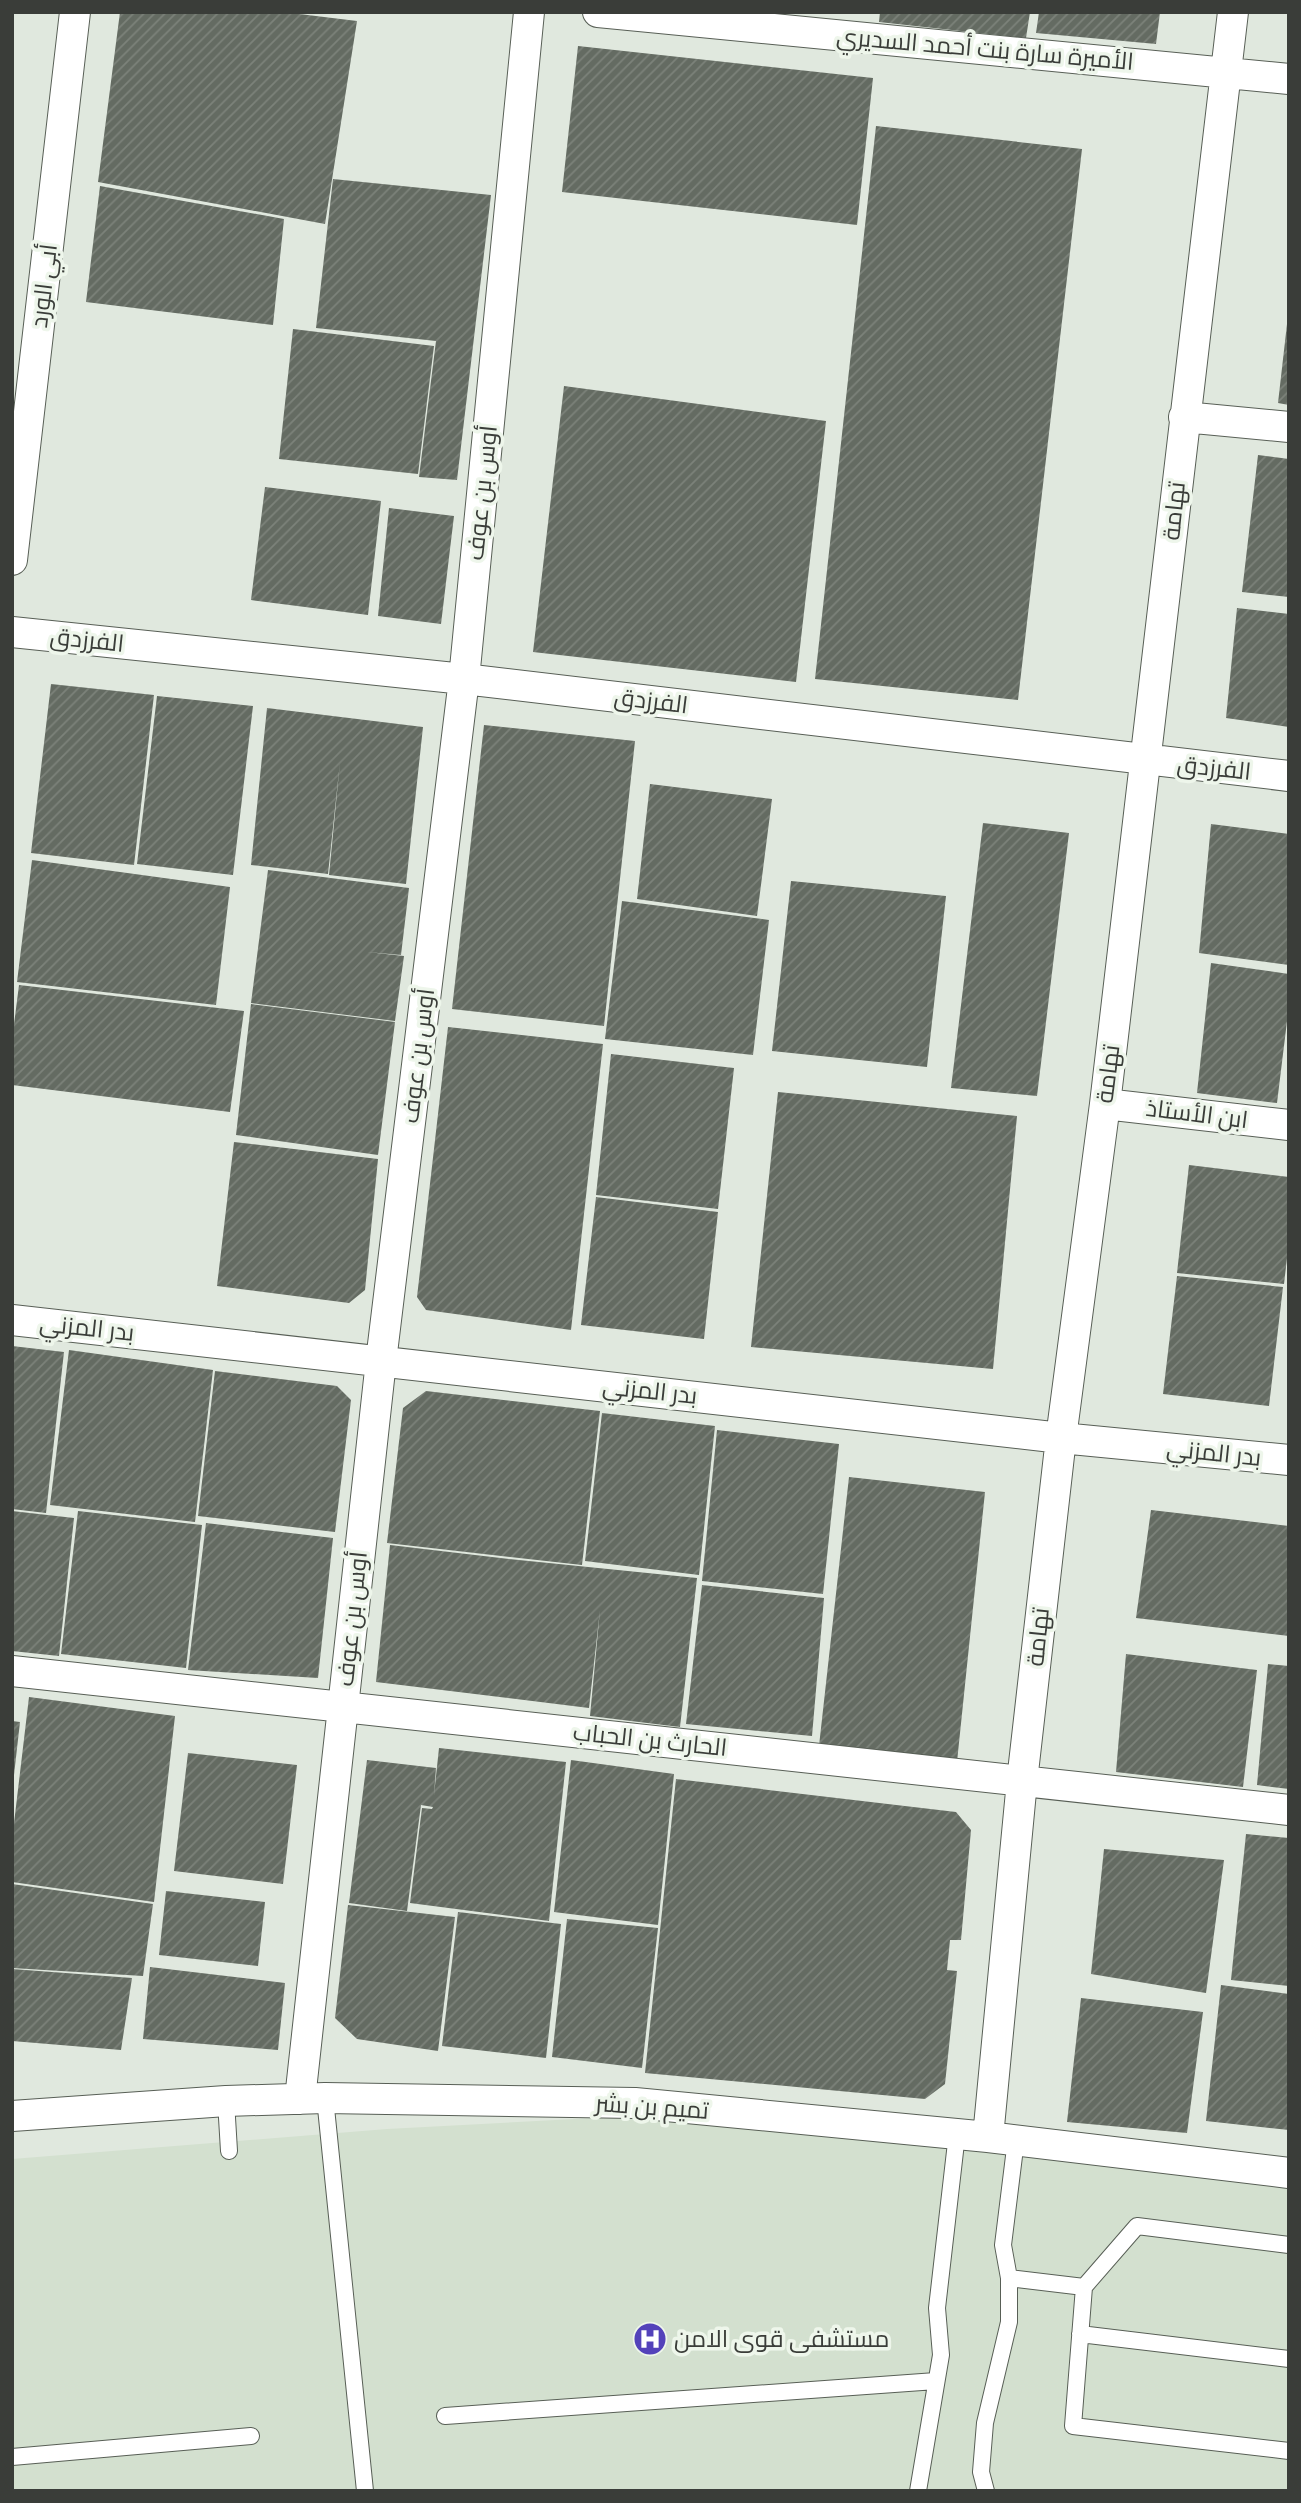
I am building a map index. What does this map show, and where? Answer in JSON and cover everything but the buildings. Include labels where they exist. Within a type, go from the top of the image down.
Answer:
[{"type":"street","name":"أبي الورد","points":[[12,560],[75,12]]},
{"type":"street","name":"أوس بن عوف","points":[[312,2099],[342,1706],[464,679],[529,12]]},
{"type":"street","name":"الأميرة سارة بنت أحمد السديري","points":[[598,12],[1289,79]]},
{"type":"street","name":"تهامة","points":[[1002,2138],[1022,1782],[1061,1438],[1105,1104],[1233,12]]},
{"type":"street","points":[[1184,416],[1289,427]]},
{"type":"street","name":"الفرزدق","points":[[12,632],[464,679],[1289,776]]},
{"type":"street","name":"ابن الأستاذ","points":[[1105,1104],[1289,1125]]},
{"type":"street","name":"بدر المزني","points":[[12,1320],[1061,1438],[1289,1460]]},
{"type":"street","name":"الحارث بن الحباب","points":[[12,1671],[1289,1810]]},
{"type":"street","name":"تميم بن بشر","points":[[12,2116],[226,2101],[312,2099],[635,2103],[1002,2138],[1289,2173]]},
{"type":"lane","points":[[312,2099],[365,2491]]},
{"type":"lane","points":[[226,2101],[229,2151]]},
{"type":"lane","points":[[918,2491],[941,2354],[937,2308],[957,2134]]},
{"type":"lane","points":[[986,2491],[981,2472],[985,2423],[1009,2322],[1009,2278],[1003,2245],[1002,2138]]},
{"type":"lane","points":[[1289,2245],[1137,2227],[1084,2287],[1073,2427],[1289,2451]]},
{"type":"lane","points":[[1009,2278],[1084,2287]]},
{"type":"lane","points":[[1080,2334],[1289,2358]]},
{"type":"lane","points":[[445,2416],[936,2381]]},
{"type":"lane","points":[[12,2457],[251,2436]]},
{"type":"shaded area","name":"مستشفى قوى الامن","points":[[632,2116],[1043,2158],[1289,2187],[1289,2491],[12,2491],[12,2159],[387,2129]]},
{"type":"place","name":"مستشفى قوى الامن","points":[[650,2339]]}]
